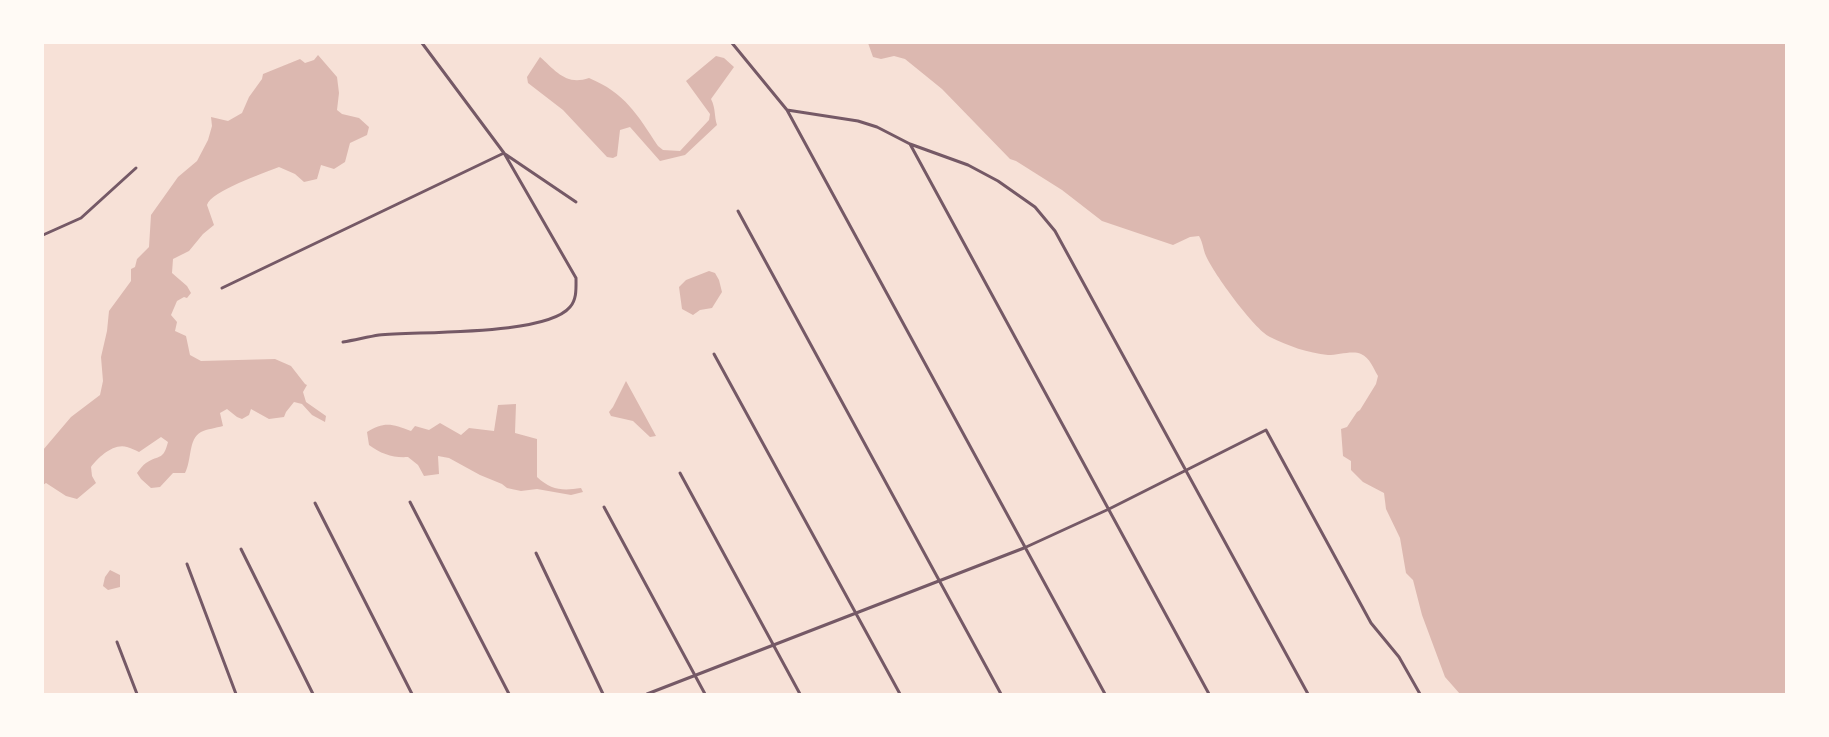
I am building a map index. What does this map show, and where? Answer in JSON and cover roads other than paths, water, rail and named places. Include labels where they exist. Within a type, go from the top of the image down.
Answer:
[{"type":"lane","points":[[343,342],[378,335],[526,326],[550,320],[570,307],[576,295],[576,278],[504,153],[422,43]]},
{"type":"lane","points":[[732,43],[787,110],[1024,548],[1105,694]]},
{"type":"lane","points":[[787,110],[858,121],[877,127],[910,144],[968,165],[998,181],[1035,207],[1055,230],[1308,694]]},
{"type":"lane","points":[[910,144],[1209,694]]},
{"type":"lane","points":[[504,153],[576,202]]},
{"type":"lane","points":[[222,288],[504,153]]},
{"type":"lane","points":[[43,235],[81,218],[136,168]]},
{"type":"lane","points":[[738,211],[938,581],[1001,694]]},
{"type":"lane","points":[[714,354],[900,694]]},
{"type":"lane","points":[[647,694],[1024,548],[1109,509],[1266,430],[1371,622],[1399,657],[1420,694]]},
{"type":"lane","points":[[680,473],[800,694]]},
{"type":"lane","points":[[410,502],[508,694]]},
{"type":"lane","points":[[315,503],[412,694]]},
{"type":"lane","points":[[604,507],[705,694]]},
{"type":"lane","points":[[241,548],[314,694]]},
{"type":"lane","points":[[536,553],[603,694]]},
{"type":"lane","points":[[187,564],[236,694]]},
{"type":"lane","points":[[117,642],[137,694]]}]
